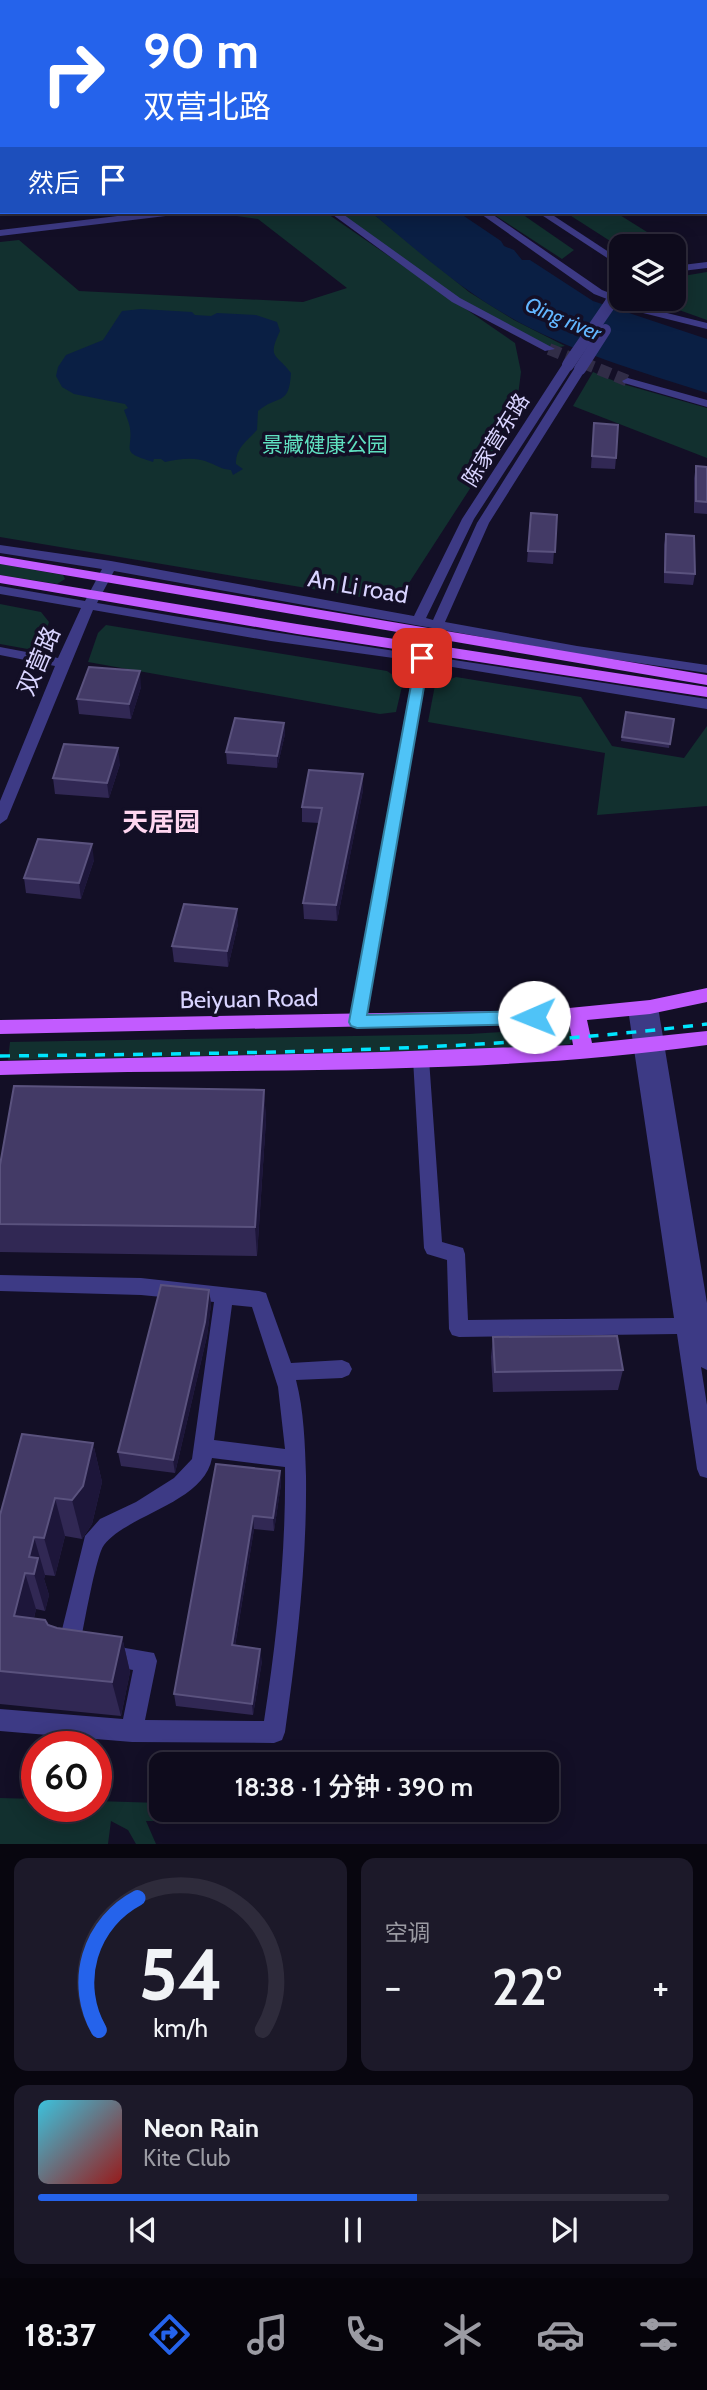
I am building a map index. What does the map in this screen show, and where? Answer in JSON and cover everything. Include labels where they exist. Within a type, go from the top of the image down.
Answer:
[{"type":"main road","name":"An Li road","points":[[0,560],[108,569],[707,680]]},
{"type":"main road","name":"An Li road","points":[[0,579],[90,601],[707,692]]},
{"type":"main road","name":"Beiyuan Road","points":[[0,1027],[357,1022],[577,1015],[706,998]]},
{"type":"main road","points":[[577,1015],[584,1052]]},
{"type":"main road","points":[[0,1068],[421,1059],[584,1052],[650,1047],[707,1038]]},
{"type":"street","points":[[0,233],[157,214]]},
{"type":"street","points":[[337,214],[456,300],[549,349]]},
{"type":"street","points":[[486,214],[598,292],[647,311],[707,326]]},
{"type":"street","points":[[545,214],[609,256]]},
{"type":"street","points":[[686,262],[707,259]]},
{"type":"street","points":[[686,268],[707,265]]},
{"type":"street","name":"陈家营东路","points":[[437,625],[483,523],[610,311]]},
{"type":"street","name":"陈家营东路","points":[[418,621],[468,519],[574,367]]},
{"type":"street","points":[[628,381],[707,404]]},
{"type":"street","name":"An Li road","points":[[0,549],[577,650],[707,669]]},
{"type":"street","name":"双营路","points":[[0,819],[4,797],[90,601],[108,569]]},
{"type":"street","name":"An Li road","points":[[0,590],[90,601],[271,637],[422,658],[707,704]]},
{"type":"street","points":[[0,651],[62,663]]},
{"type":"street","points":[[357,1022],[422,658]]},
{"type":"street","points":[[643,1008],[707,1361]]},
{"type":"street","points":[[650,1047],[685,1326],[707,1469]]},
{"type":"street","points":[[421,1059],[433,1248],[456,1254],[459,1329],[685,1326]]},
{"type":"street","points":[[0,1283],[151,1286],[259,1299],[284,1372],[293,1417],[295,1524],[287,1642],[274,1732],[132,1731],[0,1720]]},
{"type":"street","points":[[132,1731],[146,1661],[68,1650],[92,1543],[107,1526],[143,1509],[181,1485],[201,1462],[224,1296]]},
{"type":"street","points":[[284,1372],[342,1369]]},
{"type":"street","points":[[202,1448],[293,1459]]},
{"type":"green space","name":"景藏健康公园","points":[[223,214],[328,214],[515,343],[521,372],[515,419],[396,603],[0,537],[0,242],[19,240],[79,291],[303,302],[347,288],[258,219]]},
{"type":"green space","points":[[337,214],[373,214],[469,292],[514,320],[565,346],[549,349],[480,314]]},
{"type":"green space","points":[[493,214],[522,214],[574,250],[562,259]]},
{"type":"green space","points":[[568,214],[618,214],[650,234],[609,234],[609,240]]},
{"type":"green space","points":[[707,272],[707,320],[682,311],[686,311],[686,276]]},
{"type":"green space","points":[[593,372],[619,383],[707,408],[707,458],[573,406]]},
{"type":"green space","points":[[0,564],[63,575],[65,579],[57,584],[0,575]]},
{"type":"green space","points":[[0,604],[41,612],[49,622],[42,645],[33,650],[0,644]]},
{"type":"green space","points":[[106,625],[387,671],[403,682],[396,712],[380,714],[88,662],[98,633]]},
{"type":"green space","points":[[456,677],[581,697],[612,746],[684,758],[707,726],[707,806],[597,815],[605,753],[428,722],[435,685]]},
{"type":"green space","points":[[568,1028],[575,1036],[570,1044],[516,1049],[8,1060],[10,1042],[469,1034]]},
{"type":"green space","points":[[0,1798],[21,1799],[21,1822],[111,1822],[108,1844],[0,1844]]},
{"type":"green space","points":[[112,1801],[149,1803],[149,1821],[146,1821],[156,1844],[136,1844],[128,1830],[112,1822]]},
{"type":"water","name":"Qing river","points":[[373,214],[461,214],[501,241],[504,246],[514,250],[522,260],[530,260],[593,301],[609,306],[609,311],[623,311],[707,339],[707,393],[576,349],[526,326],[468,290]]},
{"type":"water","points":[[141,309],[211,316],[217,313],[256,315],[277,322],[280,331],[274,351],[291,373],[288,391],[258,411],[257,430],[237,454],[236,464],[243,469],[233,475],[231,470],[199,459],[165,462],[154,459],[153,462],[135,456],[130,450],[130,428],[124,410],[128,408],[125,404],[74,394],[62,387],[56,376],[66,355],[103,340],[122,311]]},
{"type":"building","points":[[594,423],[618,425],[616,458],[592,456]]},
{"type":"building","points":[[696,466],[707,467],[707,502],[696,501]]},
{"type":"building","points":[[531,513],[557,515],[555,552],[528,551]]},
{"type":"building","points":[[666,534],[694,536],[695,574],[665,572]]},
{"type":"building","points":[[89,667],[140,671],[129,704],[77,699]]},
{"type":"building","points":[[626,712],[674,719],[670,744],[622,737]]},
{"type":"building","points":[[235,718],[284,723],[277,756],[226,752]]},
{"type":"building","points":[[64,744],[118,748],[107,783],[53,778]]},
{"type":"building","points":[[309,770],[363,774],[336,905],[303,903],[322,808],[302,807]]},
{"type":"building","points":[[38,839],[92,844],[79,883],[24,878]]},
{"type":"building","points":[[184,904],[237,909],[227,951],[172,946]]},
{"type":"building","points":[[14,1086],[264,1090],[255,1227],[0,1224],[0,1165]]},
{"type":"building","points":[[161,1285],[209,1290],[205,1322],[173,1460],[118,1452]]},
{"type":"building","points":[[617,1336],[623,1370],[495,1372],[493,1337]]},
{"type":"building","points":[[22,1434],[93,1443],[83,1486],[72,1500],[55,1498],[44,1538],[34,1537],[29,1557],[38,1558],[34,1574],[25,1573],[14,1616],[45,1620],[48,1625],[57,1628],[122,1637],[112,1682],[0,1671],[0,1515]]},
{"type":"building","points":[[216,1464],[280,1471],[273,1518],[253,1516],[232,1645],[260,1649],[252,1704],[174,1694]]},
{"type":"tunnel","points":[[549,349],[628,381]]},
{"type":"railway","points":[[0,1056],[443,1046],[619,1034],[707,1024]]},
{"type":"district","name":"天居园","points":[[161,822]]},
{"type":"route","points":[[422,658],[357,1022],[534,1017]]}]
